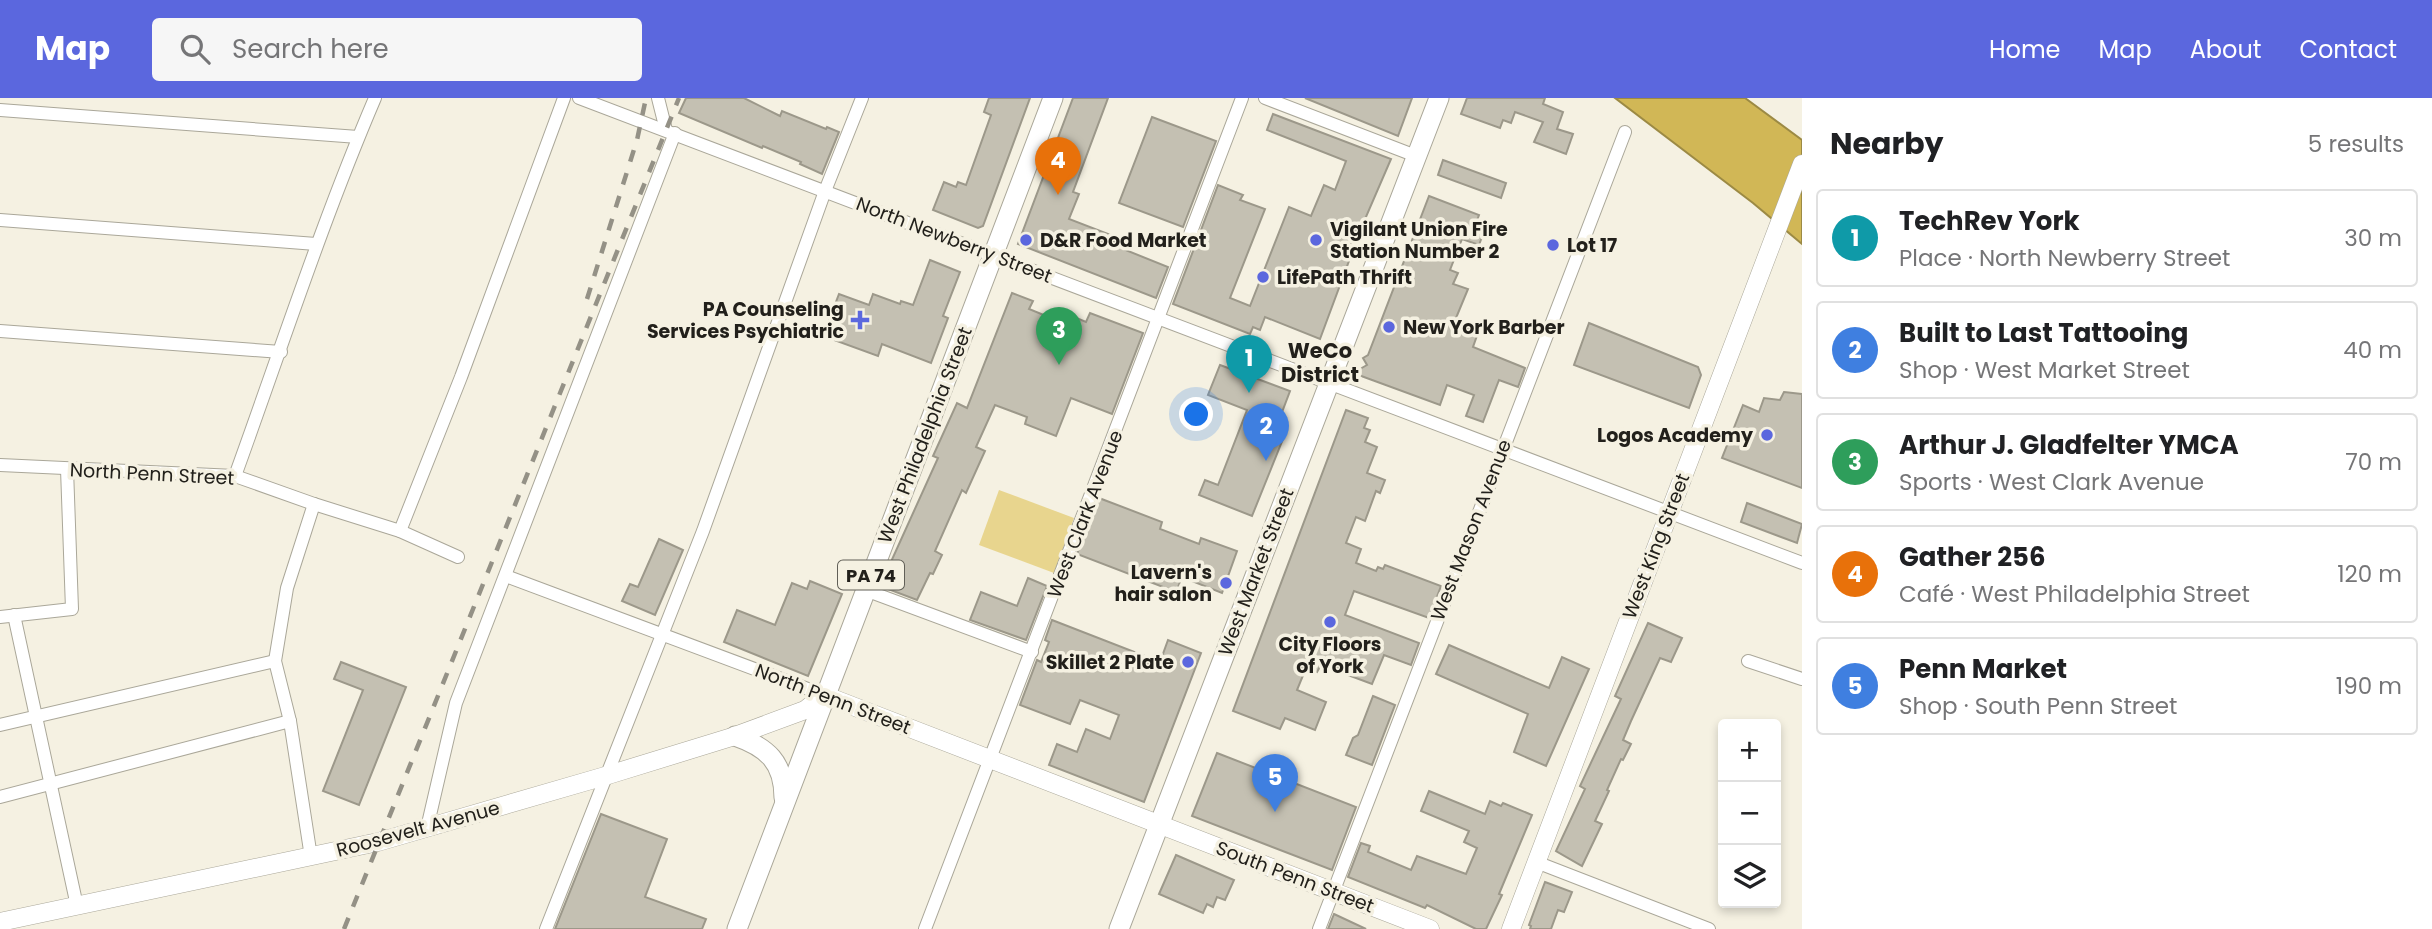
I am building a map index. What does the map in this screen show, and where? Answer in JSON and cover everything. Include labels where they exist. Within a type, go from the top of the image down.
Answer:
[{"type":"main road","name":"West Philadelphia Street","points":[[737,929],[1053,98]]},
{"type":"main road","name":"West Market Street","points":[[1119,929],[1439,98]]},
{"type":"main road","name":"West King Street","points":[[1511,929],[1802,164]]},
{"type":"main road","name":"North Penn Street","points":[[824,695],[1160,825]]},
{"type":"main road","name":"Roosevelt Avenue","points":[[0,922],[311,857],[426,828],[735,736],[805,710],[824,695]]},
{"type":"main road","points":[[735,736],[765,750],[775,761],[784,783],[784,802]]},
{"type":"main road","name":"South Penn Street","points":[[1160,825],[1430,929]]},
{"type":"street","points":[[5,98],[0,110],[358,137]]},
{"type":"street","points":[[235,476],[281,352],[316,244],[375,98]]},
{"type":"street","points":[[400,531],[461,377],[564,98]]},
{"type":"street","name":"North Newberry Street","points":[[579,98],[1802,563]]},
{"type":"street","points":[[426,828],[456,703],[506,576],[670,131],[658,98]]},
{"type":"street","points":[[546,929],[703,531],[825,191],[862,98]]},
{"type":"street","name":"West Clark Avenue","points":[[925,929],[1242,98]]},
{"type":"street","points":[[1265,98],[1416,156]]},
{"type":"street","name":"West Mason Avenue","points":[[1319,929],[1625,132]]},
{"type":"street","points":[[0,220],[316,244]]},
{"type":"street","points":[[0,331],[281,352]]},
{"type":"street","name":"North Penn Street","points":[[0,465],[235,476],[400,531],[458,557]]},
{"type":"street","points":[[0,617],[72,609],[67,470]]},
{"type":"street","points":[[311,857],[290,721],[275,661],[286,588],[314,504]]},
{"type":"street","name":"North Penn Street","points":[[506,576],[824,695]]},
{"type":"street","points":[[865,590],[1032,652]]},
{"type":"street","points":[[15,615],[77,906]]},
{"type":"street","points":[[1748,660],[1802,679]]},
{"type":"street","points":[[0,725],[275,661]]},
{"type":"street","points":[[0,797],[290,721]]},
{"type":"street","points":[[1536,862],[1709,929]]},
{"type":"shaded area","points":[[1615,98],[1745,98],[1802,140],[1802,244],[1753,203]]},
{"type":"shaded area","points":[[999,490],[1074,518],[1054,573],[979,545]]},
{"type":"building","points":[[686,98],[744,98],[780,116],[782,111],[839,132],[822,174],[800,164],[801,162],[679,113]]},
{"type":"building","points":[[989,98],[1030,98],[983,226],[978,228],[933,210],[944,182],[956,187],[958,182],[966,185],[991,115],[984,112]]},
{"type":"building","points":[[1073,98],[1108,98],[1073,192],[1079,194],[1069,219],[1116,237],[1113,245],[1168,267],[1156,298],[1018,244]]},
{"type":"building","points":[[1305,98],[1412,98],[1398,136]]},
{"type":"building","points":[[1467,98],[1545,98],[1543,104],[1563,112],[1557,129],[1573,134],[1566,154],[1534,142],[1543,122],[1515,112],[1511,123],[1503,120],[1500,128],[1461,114]]},
{"type":"building","points":[[1273,114],[1391,159],[1362,226],[1320,339],[1265,317],[1260,330],[1253,327],[1250,334],[1173,304],[1218,185],[1243,195],[1240,200],[1265,209],[1230,298],[1250,306],[1289,207],[1311,216],[1324,185],[1335,190],[1346,161],[1267,130]]},
{"type":"building","points":[[1152,117],[1216,141],[1183,227],[1119,203]]},
{"type":"building","points":[[1443,160],[1506,183],[1501,198],[1438,175]]},
{"type":"building","points":[[1429,196],[1479,215],[1473,231],[1483,234],[1479,245],[1462,239],[1450,270],[1458,273],[1453,284],[1468,289],[1456,318],[1480,327],[1473,347],[1525,368],[1518,387],[1499,380],[1483,422],[1466,416],[1474,395],[1447,385],[1440,405],[1353,373],[1367,365],[1363,358],[1368,355]]},
{"type":"building","points":[[930,260],[960,272],[943,316],[948,318],[931,363],[882,344],[878,356],[823,336],[839,294],[869,305],[873,294],[900,304],[901,301],[913,305]]},
{"type":"building","points":[[1012,293],[1033,301],[1029,309],[1063,323],[1067,314],[1086,322],[1090,313],[1143,333],[1112,414],[1071,398],[1056,436],[1025,424],[1027,417],[995,405],[976,447],[985,451],[966,493],[962,490],[935,551],[942,555],[917,600],[880,586],[938,458],[933,456],[957,403],[967,408]]},
{"type":"building","points":[[1589,323],[1698,367],[1701,375],[1689,408],[1574,365]]},
{"type":"building","points":[[1220,365],[1290,391],[1273,436],[1283,439],[1252,516],[1199,495],[1205,480],[1218,485],[1247,410],[1208,395]]},
{"type":"building","name":"Logos Academy","points":[[1784,392],[1802,394],[1802,488],[1722,458],[1743,405],[1759,412],[1764,398],[1780,400]]},
{"type":"building","points":[[1346,410],[1368,418],[1364,428],[1370,430],[1365,442],[1377,447],[1367,473],[1385,480],[1380,493],[1376,491],[1365,521],[1356,517],[1346,543],[1361,549],[1356,563],[1376,571],[1378,567],[1383,569],[1385,565],[1441,586],[1429,618],[1354,591],[1345,615],[1419,643],[1411,665],[1384,655],[1372,684],[1321,665],[1317,672],[1306,668],[1297,690],[1326,702],[1315,730],[1285,718],[1280,729],[1233,711]]},
{"type":"building","points":[[1099,498],[1162,522],[1160,529],[1199,544],[1201,538],[1237,551],[1222,593],[1182,577],[1176,592],[1077,554]]},
{"type":"building","points":[[1747,503],[1802,524],[1797,543],[1741,522]]},
{"type":"building","points":[[659,539],[683,550],[655,615],[622,601],[630,584],[638,587]]},
{"type":"building","points":[[1028,578],[1047,586],[1026,640],[970,620],[981,592],[1017,606]]},
{"type":"building","points":[[810,581],[842,594],[808,676],[724,642],[737,610],[775,625],[792,583],[807,589]]},
{"type":"building","points":[[1052,620],[1160,662],[1168,640],[1201,653],[1144,802],[1049,765],[1057,744],[1077,752],[1086,729],[1110,739],[1119,715],[1080,700],[1070,724],[1020,705],[1037,660],[1041,662],[1049,642],[1045,640]]},
{"type":"building","points":[[1648,623],[1682,638],[1671,662],[1660,658],[1631,721],[1623,740],[1631,744],[1607,790],[1609,791],[1595,821],[1602,824],[1582,866],[1556,851],[1585,789],[1580,786],[1621,699],[1615,696]]},
{"type":"building","points":[[1449,645],[1549,688],[1562,657],[1589,669],[1546,766],[1514,752],[1528,714],[1436,674]]},
{"type":"building","points":[[341,662],[406,687],[359,805],[323,791],[363,690],[334,679]]},
{"type":"building","points":[[1373,696],[1395,705],[1372,765],[1346,755],[1353,738],[1358,735]]},
{"type":"building","points":[[1217,753],[1356,807],[1332,870],[1192,816]]},
{"type":"building","points":[[1429,791],[1485,814],[1490,801],[1501,806],[1503,803],[1532,815],[1499,894],[1502,895],[1486,929],[1476,929],[1427,905],[1425,908],[1348,877],[1361,843],[1370,846],[1368,852],[1411,870],[1417,856],[1466,874],[1477,848],[1464,842],[1469,831],[1421,811]]},
{"type":"building","points":[[601,814],[667,839],[645,897],[706,919],[702,929],[555,929]]},
{"type":"building","points":[[1176,855],[1234,880],[1225,900],[1217,897],[1213,907],[1207,904],[1203,913],[1159,894]]},
{"type":"building","points":[[1545,882],[1572,892],[1564,912],[1558,910],[1551,929],[1530,929],[1529,925]]},
{"type":"building","points":[[1334,914],[1366,929],[1328,929]]},
{"type":"railway","points":[[587,299],[637,140],[646,98]]},
{"type":"railway","points":[[344,929],[679,98]]},
{"type":"place","name":"Gather 256","points":[[1058,195]]},
{"type":"place","name":"D&R Food Market","points":[[1026,240]]},
{"type":"place","name":"Vigilant Union Fire Station Number 2","points":[[1316,240]]},
{"type":"place","name":"Lot 17","points":[[1553,245]]},
{"type":"place","name":"LifePath Thrift","points":[[1263,277]]},
{"type":"place","name":"PA Counseling Services Psychiatric","points":[[860,320]]},
{"type":"place","name":"New York Barber","points":[[1389,327]]},
{"type":"place","name":"Arthur J. Gladfelter YMCA","points":[[1059,365]]},
{"type":"place","name":"TechRev York","points":[[1249,393]]},
{"type":"place","name":"Logos Academy","points":[[1767,435]]},
{"type":"place","name":"Built to Last Tattooing","points":[[1266,461]]},
{"type":"place","name":"Lavern's hair salon","points":[[1226,583]]},
{"type":"place","name":"City Floors of York","points":[[1330,622]]},
{"type":"place","name":"Skillet 2 Plate","points":[[1188,662]]},
{"type":"place","name":"Penn Market","points":[[1275,812]]},
{"type":"district","name":"WeCo District","points":[[1320,362]]}]
